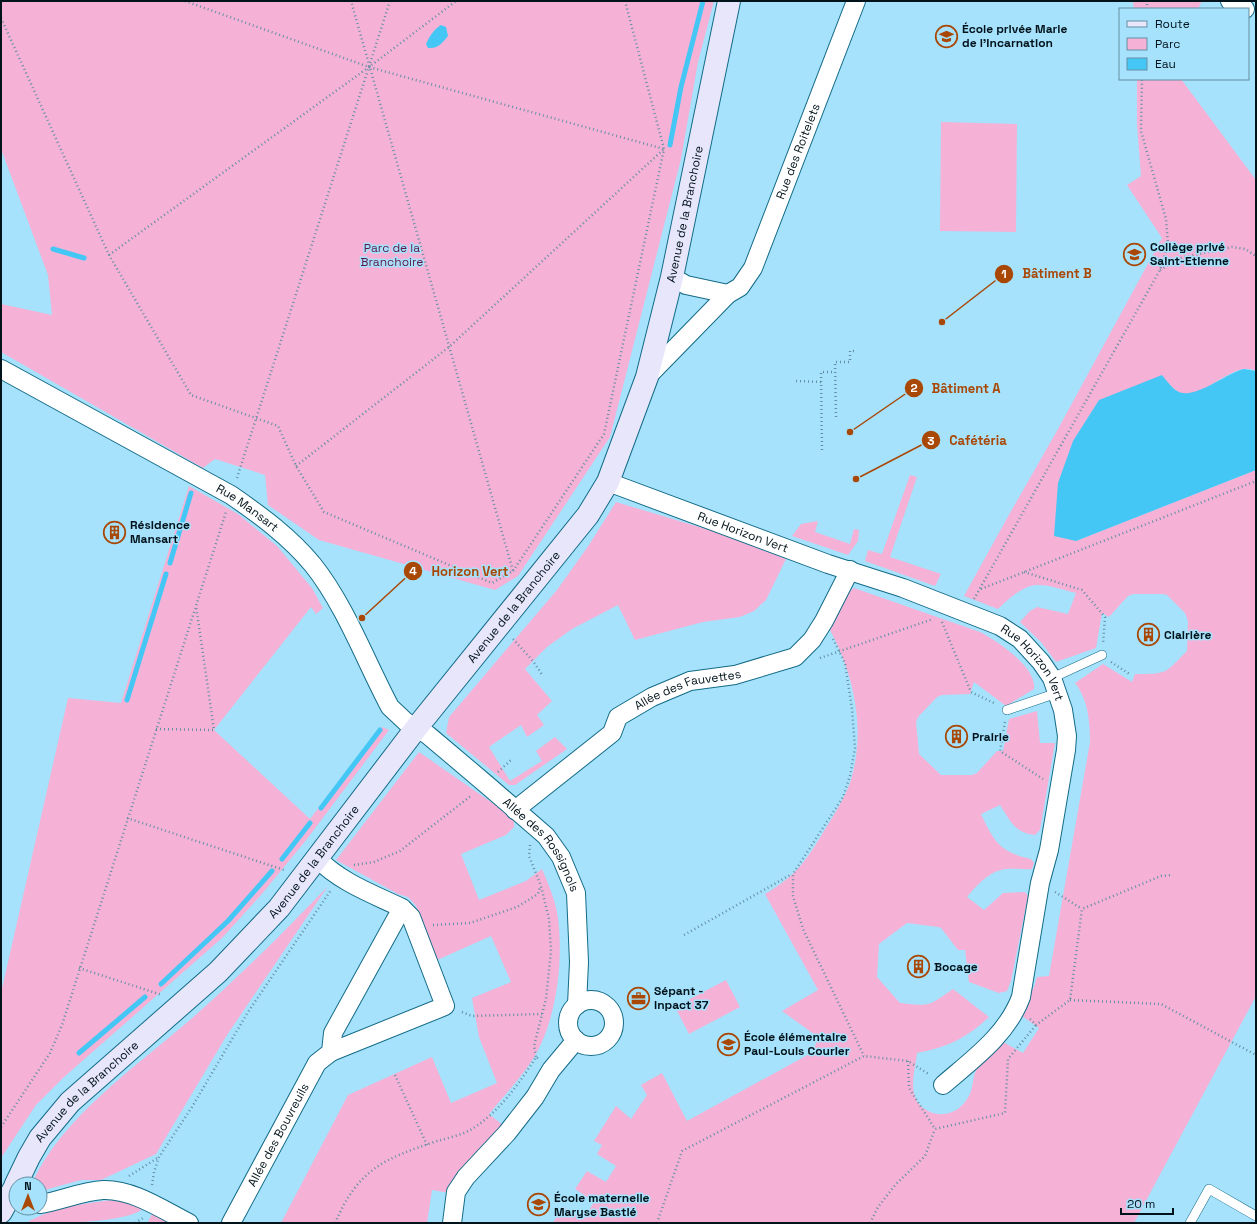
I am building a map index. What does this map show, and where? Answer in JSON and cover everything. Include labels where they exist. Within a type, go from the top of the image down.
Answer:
[{"type":"main road","name":"Avenue de la Branchoire","points":[[20,1176],[40,1138],[70,1102],[218,972],[275,913],[318,859],[417,727],[588,515],[608,482],[647,377],[672,277],[729,1]]},
{"type":"street","name":"Rue des Roitelets","points":[[647,377],[728,294],[740,286],[753,268],[856,1]]},
{"type":"street","points":[[1230,1],[1243,8]]},
{"type":"street","points":[[672,277],[686,285],[728,294]]},
{"type":"street","name":"Rue Mansart","points":[[1,370],[231,495],[258,514],[290,540],[312,565],[330,590],[390,707],[406,722],[417,727]]},
{"type":"street","name":"Rue Horizon Vert","points":[[608,482],[903,588],[1000,626],[1020,639],[1041,662],[1054,685],[1063,710],[1067,736],[1066,750],[1048,850],[1040,883],[1021,997],[1017,1009],[1006,1026],[991,1044],[944,1085]]},
{"type":"street","name":"Allée des Fauvettes","points":[[515,810],[612,733],[618,717],[652,697],[690,680],[735,675],[795,657],[812,640],[824,621],[850,570]]},
{"type":"street","name":"Allée des Rossignols","points":[[417,727],[546,836],[561,857],[576,892],[579,962],[577,1005],[570,1014],[568,1025],[576,1040]]},
{"type":"street","name":"Allée des Bouvreuils","points":[[232,1223],[317,1063],[331,1052],[445,1006],[409,914],[345,871],[328,870],[318,859]]},
{"type":"street","points":[[331,1052],[333,1033],[402,908]]},
{"type":"street","points":[[452,1223],[456,1192],[463,1182],[512,1127],[535,1097],[551,1070],[576,1040],[590,1045],[604,1042],[613,1031],[614,1023],[610,1010],[598,1001],[591,1000],[577,1005]]},
{"type":"street","points":[[48,1202],[102,1190],[128,1194],[189,1223]]},
{"type":"lane","points":[[1007,710],[1054,685],[1102,655]]},
{"type":"lane","points":[[1190,1223],[1209,1189],[1256,1216]]},
{"type":"path","points":[[185,1],[369,67],[664,149]]},
{"type":"path","points":[[351,1],[513,571]]},
{"type":"path","points":[[1,1126],[56,1041],[390,1]]},
{"type":"path","points":[[109,255],[369,67],[456,1]]},
{"type":"path","points":[[1,18],[109,255],[191,394],[278,426],[296,466],[324,512],[492,583],[513,571],[604,434],[664,149],[625,1]]},
{"type":"path","points":[[814,660],[940,616],[964,612],[981,589],[990,570],[1160,270],[1168,245],[1166,219],[1141,131],[1142,80]]},
{"type":"path","points":[[296,466],[449,347],[664,149]]},
{"type":"path","points":[[1160,270],[1180,258],[1232,247],[1245,249],[1256,256]]},
{"type":"path","points":[[836,417],[835,362],[850,362],[850,351],[856,351]]},
{"type":"path","points":[[822,450],[821,372],[836,372]]},
{"type":"path","points":[[796,381],[821,382]]},
{"type":"path","points":[[981,589],[1256,481]]},
{"type":"path","points":[[1024,572],[1082,590],[1105,617],[1102,655],[1131,675]]},
{"type":"path","points":[[156,729],[214,730],[196,605]]},
{"type":"path","points":[[684,935],[793,874],[843,797],[850,776],[855,748],[852,708],[845,663],[824,621]]},
{"type":"path","points":[[509,635],[533,661],[543,676]]},
{"type":"path","points":[[150,1204],[154,1172],[159,1157],[188,1114],[245,1018],[345,871],[374,862],[400,851],[486,784],[512,758]]},
{"type":"path","points":[[127,818],[285,871]]},
{"type":"path","points":[[533,840],[529,847],[529,856],[541,886],[549,919],[551,952],[549,976],[534,1046],[536,1057],[551,1070]]},
{"type":"path","points":[[793,874],[793,896],[802,929],[864,1056]]},
{"type":"path","points":[[1082,909],[1161,876],[1172,876]]},
{"type":"path","points":[[1040,883],[1082,909]]},
{"type":"path","points":[[417,932],[432,925],[470,923],[517,907],[538,894],[541,886]]},
{"type":"path","points":[[1070,1000],[1082,909]]},
{"type":"path","points":[[79,968],[165,996],[160,1001]]},
{"type":"path","points":[[935,1128],[1005,1113],[1008,1059],[1036,1024],[1070,1000],[1161,1004],[1256,1055]]},
{"type":"path","points":[[1017,1009],[1036,1024]]},
{"type":"path","points":[[472,1016],[542,1014]]},
{"type":"path","points":[[657,1223],[682,1151],[864,1056],[908,1061],[944,1085]]},
{"type":"path","points":[[335,1223],[342,1208],[361,1178],[387,1159],[471,1130],[497,1110],[536,1057]]},
{"type":"path","points":[[908,1061],[908,1088],[935,1128]]},
{"type":"path","points":[[395,1075],[427,1145]]},
{"type":"path","points":[[870,1223],[878,1207],[896,1184],[925,1156],[935,1128]]},
{"type":"green space","name":"Parc de la Branchoire","points":[[1,1],[714,1],[698,62],[681,159],[610,437],[518,576],[495,590],[319,540],[268,505],[265,475],[215,459],[203,468],[1,352],[1,304],[52,315],[48,275],[1,149]]},
{"type":"green space","points":[[1133,1],[1202,1],[1198,8],[1134,8]]},
{"type":"green space","points":[[1137,80],[1182,80],[1256,180],[1256,371],[1248,369],[1239,370],[1191,394],[1180,393],[1161,376],[1076,541],[1256,470],[1256,996],[1134,1223],[553,1223],[563,1206],[584,1219],[594,1202],[575,1189],[587,1171],[606,1182],[616,1166],[597,1154],[602,1145],[594,1141],[616,1106],[631,1119],[647,1095],[641,1085],[662,1073],[687,1121],[813,1052],[818,1037],[782,1011],[818,990],[765,894],[785,881],[806,859],[818,842],[839,806],[851,780],[857,741],[855,703],[846,665],[830,630],[849,592],[854,588],[980,632],[1005,648],[1023,664],[1029,672],[1033,681],[1034,689],[1006,706],[974,682],[970,694],[942,695],[937,697],[918,717],[916,722],[919,754],[941,775],[972,775],[977,773],[997,751],[1003,751],[1009,719],[1037,711],[1040,743],[1055,743],[1040,830],[1035,835],[1028,834],[1018,829],[1010,821],[1000,805],[981,814],[994,839],[999,844],[1012,853],[1031,859],[1034,863],[1032,869],[1007,869],[995,872],[984,879],[967,897],[984,910],[1003,893],[1025,892],[1028,896],[1011,981],[1007,991],[999,993],[969,982],[965,950],[958,950],[941,928],[907,923],[879,944],[877,977],[900,1003],[918,1005],[928,1004],[953,989],[989,1017],[965,1036],[956,1041],[938,1048],[917,1053],[913,1085],[916,1100],[928,1111],[935,1113],[948,1113],[960,1108],[971,1091],[977,1068],[981,1062],[1003,1042],[1023,1053],[1039,1028],[1019,1014],[1034,987],[1037,977],[1049,976],[1090,742],[1089,719],[1085,703],[1083,696],[1075,683],[1103,664],[1132,682],[1135,674],[1154,674],[1165,671],[1187,651],[1188,621],[1185,613],[1167,595],[1133,594],[1128,596],[1109,617],[1102,613],[1096,648],[1056,662],[1041,642],[1020,622],[1030,611],[1037,607],[1068,614],[1076,593],[1051,586],[1034,585],[1026,587],[1018,592],[998,609],[964,596],[1058,429],[1162,238],[1127,185],[1141,176],[1137,124]]},
{"type":"green space","points":[[941,122],[1017,124],[1016,232],[940,231]]},
{"type":"green space","points":[[910,475],[917,477],[890,557],[941,574],[935,586],[865,561],[868,550],[882,554]]},
{"type":"green space","points":[[189,486],[238,514],[277,546],[312,588],[323,608],[316,614],[311,607],[214,730],[310,819],[382,727],[389,730],[307,839],[261,895],[222,938],[63,1078],[36,1105],[1,1158],[1,993],[68,698],[121,703]]},
{"type":"green space","points":[[616,502],[716,532],[786,559],[766,600],[754,611],[740,617],[703,622],[635,640],[618,605],[572,629],[547,647],[525,669],[552,701],[537,715],[544,725],[527,737],[521,725],[489,747],[510,781],[542,761],[536,751],[555,737],[567,749],[515,785],[509,785],[446,733],[449,717],[557,590],[589,545]]},
{"type":"green space","points":[[818,521],[815,532],[850,544],[854,529],[859,530],[858,541],[848,555],[792,536],[801,524]]},
{"type":"green space","points":[[419,752],[514,818],[514,827],[506,835],[461,854],[479,900],[526,881],[542,869],[554,901],[559,928],[560,945],[558,980],[551,1015],[540,1046],[530,1064],[489,1114],[504,1126],[450,1193],[432,1190],[427,1223],[281,1223],[348,1095],[432,1057],[451,1103],[497,1083],[479,1037],[472,998],[511,982],[491,936],[437,960],[416,906],[408,897],[398,894],[336,860]]},
{"type":"green space","points":[[328,886],[227,1035],[156,1154],[101,1180],[81,1180],[48,1189],[48,1176],[36,1176],[45,1159],[81,1114],[125,1074],[191,1019],[278,937]]},
{"type":"green space","points":[[726,980],[740,1007],[689,1034],[675,1007]]},
{"type":"green space","points":[[124,1199],[144,1208],[135,1213],[106,1220],[89,1222],[26,1223],[39,1216],[48,1216],[49,1212],[86,1203]]},
{"type":"green space","points":[[153,1212],[172,1223],[146,1223]]},
{"type":"water","points":[[441,25],[446,27],[448,36],[437,46],[428,48],[426,44],[434,31]]},
{"type":"water","points":[[1244,369],[1256,371],[1256,470],[1076,541],[1054,536],[1058,483],[1073,441],[1099,400],[1162,375],[1177,391],[1184,393],[1192,392]]},
{"type":"waterway","points":[[670,145],[681,87],[703,1]]},
{"type":"waterway","points":[[53,249],[84,258]]},
{"type":"waterway","points":[[170,563],[191,493]]},
{"type":"waterway","points":[[127,700],[166,574]]},
{"type":"waterway","points":[[321,808],[380,730]]},
{"type":"waterway","points":[[282,859],[310,823]]},
{"type":"waterway","points":[[161,984],[228,921],[272,871]]},
{"type":"waterway","points":[[79,1053],[145,997]]},
{"type":"place","name":"École privée Marie de l'Incarnation","points":[[947,36]]},
{"type":"place","name":"Collège privé Saint-Etienne","points":[[1134,254]]},
{"type":"place","name":"Bâtiment B","points":[[942,322]]},
{"type":"place","name":"Bâtiment A","points":[[850,432]]},
{"type":"place","name":"Cafétéria","points":[[856,479]]},
{"type":"place","name":"Résidence Mansart","points":[[115,532]]},
{"type":"place","name":"Horizon Vert","points":[[362,618]]},
{"type":"place","name":"Clairière","points":[[1148,635]]},
{"type":"place","name":"Prairie","points":[[957,737]]},
{"type":"place","name":"Bocage","points":[[918,967]]},
{"type":"place","name":"Sépant - Inpact 37","points":[[638,998]]},
{"type":"place","name":"École élémentaire Paul-Louis Courier","points":[[729,1044]]},
{"type":"place","name":"École maternelle Maryse Bastié","points":[[539,1205]]}]
